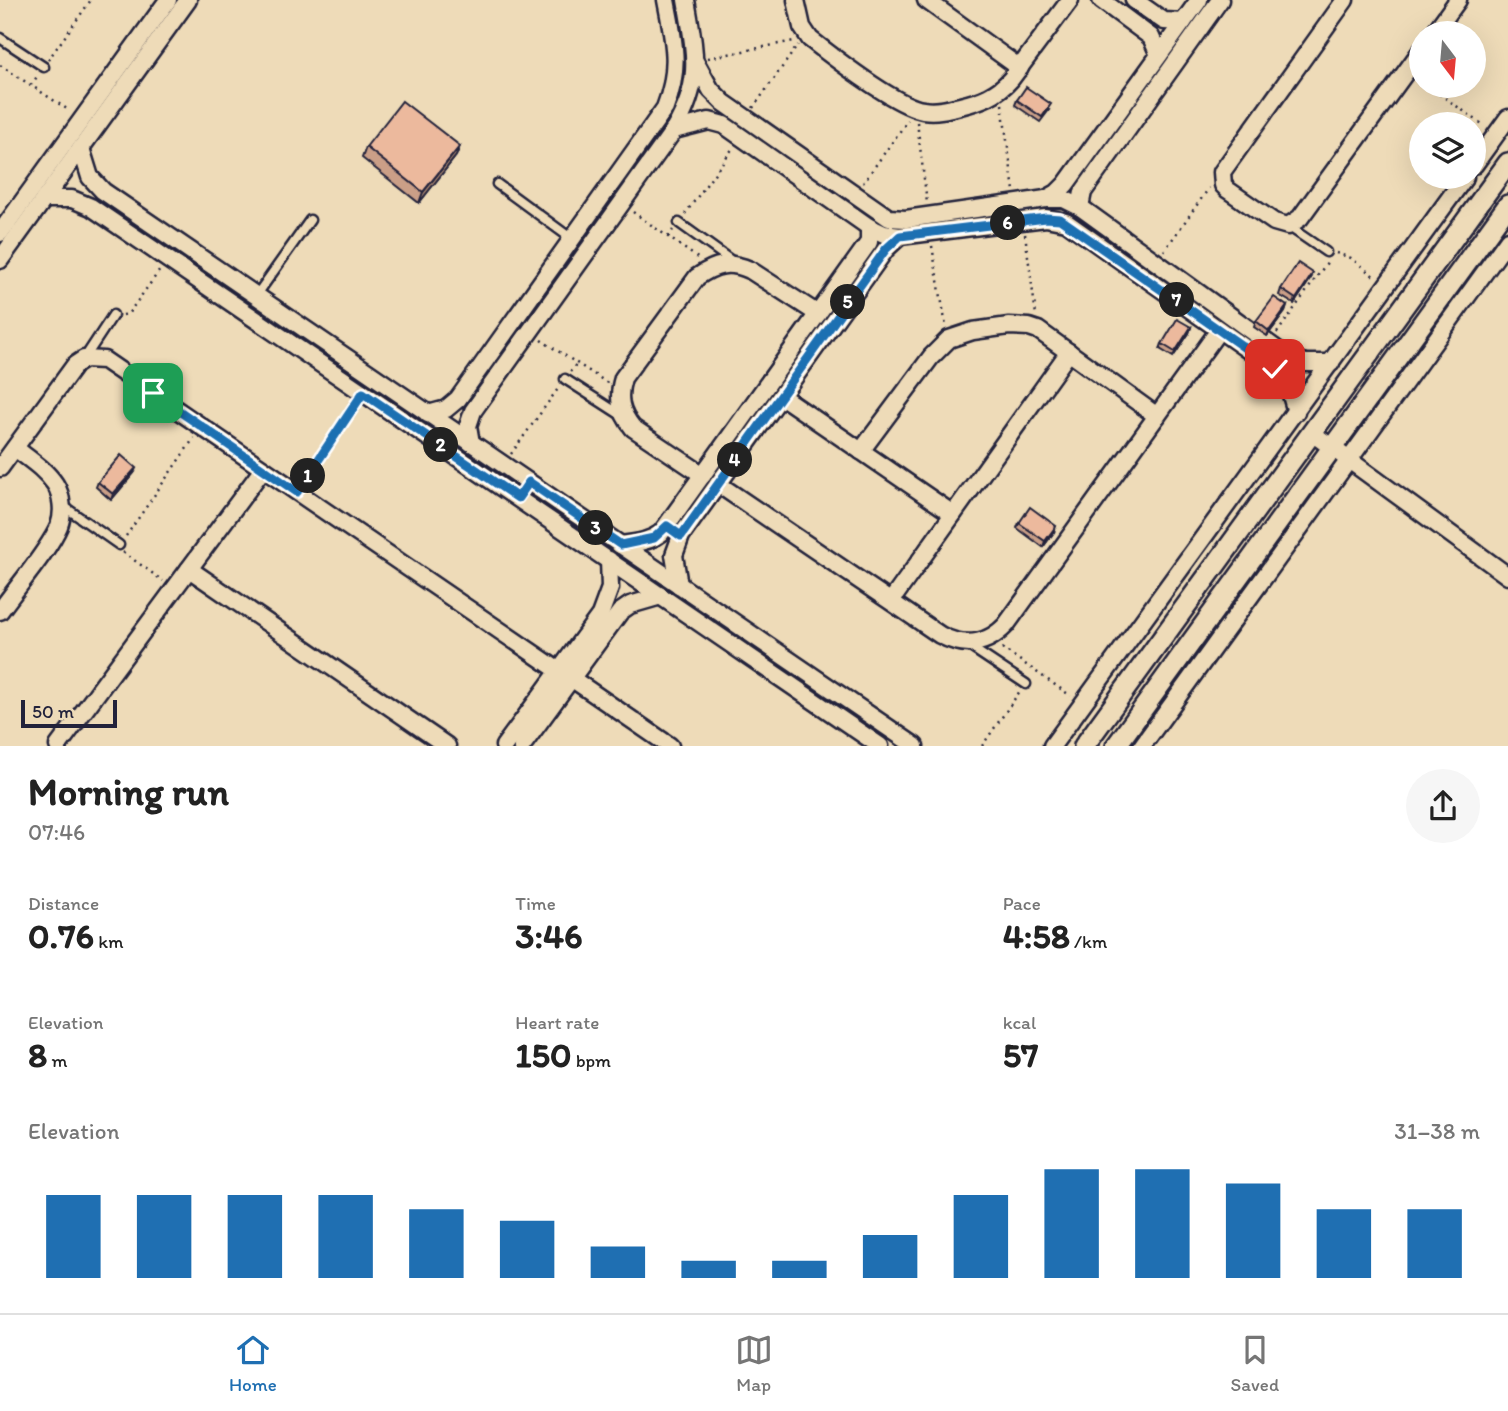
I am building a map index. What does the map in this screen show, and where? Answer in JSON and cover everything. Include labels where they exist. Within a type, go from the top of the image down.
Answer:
[{"type":"street","points":[[0,233],[82,119],[156,8],[169,0]]},
{"type":"street","points":[[0,260],[188,0]]},
{"type":"street","points":[[428,414],[446,409],[458,399],[665,108],[673,88],[676,67],[666,0]]},
{"type":"street","points":[[471,443],[468,426],[473,411],[687,109],[694,85],[695,61],[686,0]]},
{"type":"street","points":[[796,0],[802,27],[810,39],[898,101],[916,109],[939,111],[978,102],[1000,90],[1020,68],[1070,0]]},
{"type":"street","points":[[926,0],[1020,68]]},
{"type":"street","points":[[1101,0],[1151,37],[1159,55]]},
{"type":"street","points":[[1134,0],[1164,21],[1183,22]]},
{"type":"street","points":[[1046,199],[1066,184],[1199,0]]},
{"type":"street","points":[[1080,207],[1083,192],[1220,0]]},
{"type":"street","points":[[1345,0],[1222,172],[1221,178],[1228,190],[1274,222],[1288,226],[1300,218],[1409,68]]},
{"type":"street","points":[[1443,21],[1458,0]]},
{"type":"street","points":[[695,61],[711,90],[746,118],[889,218],[929,224],[1053,218],[1066,222],[1280,374],[1288,385],[1296,412]]},
{"type":"street","points":[[1486,148],[1508,117]]},
{"type":"street","points":[[674,130],[709,121],[724,125],[869,227],[884,234],[900,236]]},
{"type":"street","points":[[81,148],[90,177],[103,191],[915,746]]},
{"type":"street","points":[[1084,746],[1508,163]]},
{"type":"street","points":[[1052,746],[1456,189]]},
{"type":"street","points":[[91,207],[103,191]]},
{"type":"street","points":[[44,199],[72,199],[91,207],[880,746]]},
{"type":"street","points":[[679,585],[674,555],[681,536],[886,249],[900,236],[929,224],[1016,203],[1046,199],[1064,200],[1080,207],[1269,344],[1298,362],[1331,363]]},
{"type":"street","points":[[1116,746],[1508,205]]},
{"type":"street","points":[[621,545],[654,538],[667,526],[869,242],[869,227]]},
{"type":"street","points":[[1142,746],[1508,240]]},
{"type":"street","points":[[703,475],[633,428],[620,405],[623,378],[697,277],[711,267],[738,265],[750,270],[818,314]]},
{"type":"street","points":[[861,451],[930,357],[949,339],[973,331],[1009,326],[1038,330],[1157,416]]},
{"type":"street","points":[[718,484],[940,635],[953,642],[967,644],[989,639],[1006,625],[1219,330]]},
{"type":"street","points":[[891,601],[1069,352]]},
{"type":"street","points":[[0,468],[75,365],[84,359],[104,360],[669,746]]},
{"type":"street","points":[[781,396],[953,514]]},
{"type":"street","points":[[1312,433],[1508,576]]},
{"type":"street","points":[[0,611],[50,542],[60,524],[62,505],[57,486],[44,471],[15,448]]},
{"type":"street","points":[[62,745],[263,469]]},
{"type":"street","points":[[518,498],[529,482]]},
{"type":"street","points":[[667,526],[681,536]]},
{"type":"street","points":[[606,618],[610,588],[609,560]]},
{"type":"street","points":[[189,569],[447,746]]},
{"type":"street","points":[[504,746],[565,674],[606,618],[630,605],[661,596]]},
{"type":"street","points":[[522,746],[565,674]]},
{"type":"lane","points":[[0,38],[44,67]]},
{"type":"lane","points":[[497,184],[572,239]]},
{"type":"lane","points":[[256,296],[310,220]]},
{"type":"lane","points":[[679,223],[738,265]]},
{"type":"lane","points":[[1288,226],[1326,253]]},
{"type":"lane","points":[[84,359],[113,315]]},
{"type":"lane","points":[[565,379],[625,417]]},
{"type":"lane","points":[[62,505],[119,545]]},
{"type":"lane","points":[[967,644],[1026,684]]},
{"type":"path","points":[[31,85],[91,0]]},
{"type":"path","points":[[695,61],[801,40],[746,118]]},
{"type":"path","points":[[0,65],[82,119]]},
{"type":"path","points":[[1000,90],[1016,203]]},
{"type":"path","points":[[1444,98],[1496,134]]},
{"type":"path","points":[[855,195],[916,109]]},
{"type":"path","points":[[916,109],[929,224],[949,339]]},
{"type":"path","points":[[668,237],[741,137]]},
{"type":"path","points":[[1156,261],[1222,172]]},
{"type":"path","points":[[622,204],[711,267]]},
{"type":"path","points":[[1023,221],[1038,330]]},
{"type":"path","points":[[1269,344],[1328,260],[1326,253],[1338,253],[1351,258],[1386,287]]},
{"type":"path","points":[[113,315],[117,312],[125,316],[128,314],[167,259]]},
{"type":"path","points":[[530,332],[620,391]]},
{"type":"path","points":[[503,464],[577,363]]},
{"type":"path","points":[[297,492],[363,393]]},
{"type":"path","points":[[174,590],[120,550],[119,545],[202,427]]},
{"type":"path","points":[[989,639],[1082,704]]},
{"type":"path","points":[[982,746],[1035,671]]},
{"type":"building","points":[[1026,87],[1051,104],[1042,117],[1017,100]]},
{"type":"building","points":[[402,101],[460,146],[423,192],[366,147]]},
{"type":"building","points":[[1298,263],[1313,273],[1296,299],[1281,289]]},
{"type":"building","points":[[1274,297],[1287,306],[1269,331],[1256,321]]},
{"type":"building","points":[[1177,319],[1191,327],[1175,352],[1162,344]]},
{"type":"building","points":[[121,455],[136,468],[113,494],[98,482]]},
{"type":"building","points":[[1030,507],[1056,526],[1045,541],[1019,523]]},
{"type":"route","points":[[153,393],[297,492],[363,393],[518,498],[529,482],[621,545],[654,538],[667,526],[681,536],[886,249],[900,236],[1046,218],[1060,219],[1275,369]]}]
